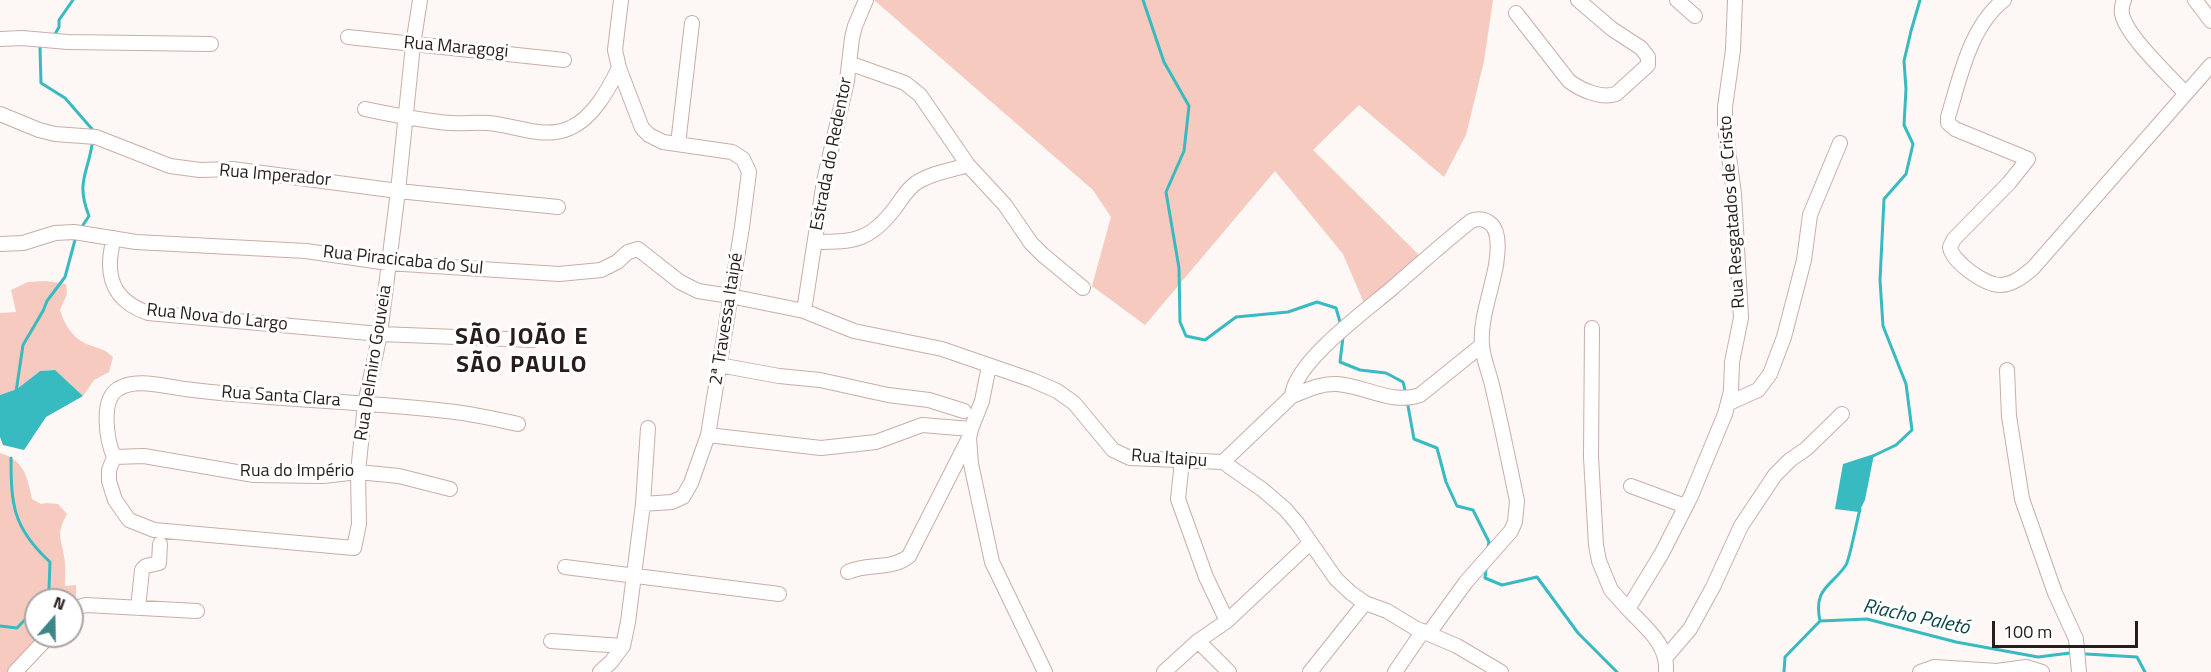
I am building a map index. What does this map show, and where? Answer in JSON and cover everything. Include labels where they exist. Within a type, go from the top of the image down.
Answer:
[{"type":"street","name":"Rua Delmiro Gouveia","points":[[354,548],[359,524],[358,472],[365,404],[380,334],[398,190],[412,45],[420,0]]},
{"type":"street","name":"2ª Travessa Itaipé","points":[[621,0],[615,50],[619,68],[642,128],[656,139],[732,152],[743,159],[749,172],[708,435],[691,483],[683,497],[672,502],[643,504]]},
{"type":"street","name":"Estrada do Redentor","points":[[804,311],[824,181],[855,26],[866,0]]},
{"type":"street","points":[[1516,13],[1577,88],[1610,96],[1616,94],[1648,65],[1648,57],[1641,48],[1612,29],[1578,0]]},
{"type":"street","points":[[1677,0],[1695,16]]},
{"type":"street","name":"Rua Resgatados de Cristo","points":[[1628,609],[1662,553],[1685,506],[1729,403],[1732,362],[1741,318],[1734,194],[1725,127],[1725,107],[1733,50],[1735,0]]},
{"type":"street","points":[[2004,0],[1991,12],[1977,31],[1948,117],[1948,123],[1955,129],[2028,159],[2009,183],[1952,242],[1950,247],[1960,264],[1984,280],[2000,285],[2011,283],[2033,268],[2211,65]]},
{"type":"street","points":[[2124,0],[2121,10],[2127,26],[2185,93]]},
{"type":"street","points":[[2195,0],[2211,21]]},
{"type":"street","points":[[678,144],[692,22]]},
{"type":"street","name":"Rua Maragogi","points":[[348,37],[564,60]]},
{"type":"street","points":[[0,39],[211,44]]},
{"type":"street","points":[[849,63],[905,83],[914,89],[937,118],[968,165],[1005,205],[1031,243],[1083,288]]},
{"type":"street","points":[[365,109],[453,123],[489,123],[547,133],[559,132],[569,129],[585,118],[609,88],[619,68]]},
{"type":"street","name":"Rua Imperador","points":[[0,114],[47,132],[96,137],[170,166],[186,169],[215,171],[232,169],[558,207]]},
{"type":"street","points":[[1729,403],[1758,390],[1770,374],[1784,337],[1804,260],[1810,215],[1840,143]]},
{"type":"street","points":[[815,242],[837,242],[872,233],[880,227],[915,184],[968,165]]},
{"type":"street","points":[[1292,396],[1295,383],[1307,366],[1341,331],[1471,221],[1480,219],[1490,223],[1497,235],[1498,247],[1487,301],[1482,345],[1517,501],[1515,522],[1506,538],[1466,582],[1395,672]]},
{"type":"street","name":"Rua Piracicaba do Sul","points":[[0,244],[23,243],[55,233],[74,232],[136,242],[306,251],[388,263],[541,273],[577,273],[609,267],[628,252],[638,249],[687,287],[706,294],[730,296]]},
{"type":"street","name":"Rua Nova do Largo","points":[[114,238],[110,265],[114,288],[121,299],[148,313],[380,334],[533,340]]},
{"type":"street","name":"Rua Itaipu","points":[[730,296],[804,311],[854,331],[942,349],[1032,380],[1057,391],[1074,403],[1106,442],[1122,455],[1130,458],[1223,462],[1285,509],[1336,579],[1365,603],[1387,611],[1458,646],[1501,672]]},
{"type":"street","points":[[1592,328],[1591,457],[1599,561],[1611,590],[1659,641],[1666,657],[1666,672]]},
{"type":"street","points":[[1223,462],[1292,396],[1319,386],[1335,384],[1385,396],[1412,398],[1420,395],[1482,345]]},
{"type":"street","points":[[719,365],[779,376],[820,380],[888,395],[929,400],[964,411]]},
{"type":"street","points":[[848,572],[864,567],[898,563],[909,556],[970,433],[982,401],[989,366]]},
{"type":"street","points":[[2007,370],[2009,417],[2022,499],[2055,593],[2076,639],[2079,672]]},
{"type":"street","name":"Rua Santa Clara","points":[[354,548],[154,531],[129,520],[115,500],[109,481],[109,470],[114,457],[108,445],[108,409],[111,396],[117,389],[137,383],[241,395],[460,413],[518,424]]},
{"type":"street","points":[[1666,657],[1690,628],[1713,587],[1741,526],[1775,475],[1842,414]]},
{"type":"street","points":[[708,435],[821,448],[876,442],[922,425],[970,433]]},
{"type":"street","points":[[600,672],[611,662],[622,646],[643,504],[648,428]]},
{"type":"street","points":[[970,433],[975,487],[992,562],[1045,672]]},
{"type":"street","name":"Rua do Império","points":[[114,457],[144,456],[248,474],[323,476],[358,472],[399,476],[450,489]]},
{"type":"street","points":[[1182,460],[1178,499],[1206,577],[1227,621]]},
{"type":"street","points":[[1631,486],[1685,506]]},
{"type":"street","points":[[1164,672],[1198,641],[1227,621],[1310,543]]},
{"type":"street","points":[[138,608],[142,570],[146,566],[159,563],[160,544]]},
{"type":"street","points":[[565,567],[778,594]]},
{"type":"street","points":[[1310,672],[1365,603]]},
{"type":"street","points":[[84,606],[197,611]]},
{"type":"street","points":[[551,641],[622,646]]},
{"type":"street","points":[[1198,641],[1229,672]]},
{"type":"street","points":[[15,672],[38,648]]},
{"type":"street","points":[[1920,672],[1934,667],[1996,671],[2026,667],[2042,672]]},
{"type":"shaded area","points":[[874,0],[1493,0],[1484,61],[1466,135],[1444,177],[1359,105],[1313,150],[1419,255],[1364,303],[1343,254],[1275,171],[1145,325],[1092,286],[1111,217],[1093,190]]},
{"type":"shaded area","points":[[46,281],[66,284],[67,294],[60,310],[65,322],[81,341],[113,357],[109,372],[94,380],[83,396],[54,370],[40,371],[17,389],[0,395],[0,313],[16,312],[11,290],[28,282]]},
{"type":"shaded area","points":[[0,453],[14,460],[23,470],[32,499],[41,504],[58,504],[67,514],[61,526],[60,535],[65,564],[65,586],[76,585],[76,588],[24,588],[24,648],[33,648],[9,672],[0,672]]},
{"type":"water","points":[[55,370],[83,396],[46,417],[24,450],[3,445],[0,437],[0,395],[17,389],[40,371]]},
{"type":"water","points":[[1874,454],[1865,500],[1859,512],[1835,509],[1843,464]]},
{"type":"waterway","points":[[55,34],[59,27],[59,20],[73,0]]},
{"type":"waterway","points":[[1143,0],[1164,62],[1189,106],[1184,151],[1166,192],[1179,268],[1180,322],[1186,336],[1205,340],[1236,317],[1288,312],[1317,302],[1336,308],[1340,322]]},
{"type":"waterway","points":[[1873,456],[1896,445],[1912,430],[1906,384],[1883,326],[1880,280],[1884,199],[1906,174],[1913,144],[1904,125],[1906,89],[1904,61],[1920,0]]},
{"type":"waterway","points":[[40,48],[41,83],[65,98],[92,129]]},
{"type":"waterway","points":[[83,225],[89,216],[83,187],[92,145]]},
{"type":"waterway","points":[[16,392],[23,345],[47,301],[65,277],[75,240]]},
{"type":"waterway","points":[[1343,337],[1340,362],[1360,370],[1386,373],[1403,382],[1405,390]]},
{"type":"waterway","points":[[1408,406],[1414,439],[1437,448],[1446,482],[1457,506],[1473,510],[1489,542],[1488,547]]},
{"type":"waterway","points":[[11,458],[12,489],[17,515],[28,538],[50,562],[49,588]]},
{"type":"waterway","points":[[1820,621],[1818,610],[1821,595],[1846,565],[1860,509]]},
{"type":"waterway","points":[[1486,569],[1485,578],[1502,585],[1537,577],[1578,633],[1617,672]]},
{"type":"waterway","name":"Riacho Paletó","points":[[1784,672],[1785,657],[1820,621],[1867,619],[1956,642],[2038,657],[2070,653]]},
{"type":"waterway","points":[[0,626],[17,628],[24,621]]},
{"type":"waterway","name":"Riacho Paletó","points":[[2086,654],[2137,657],[2145,672]]},
{"type":"district","name":"SÃO JOÃO E SÃO PAULO","points":[[522,352]]}]
